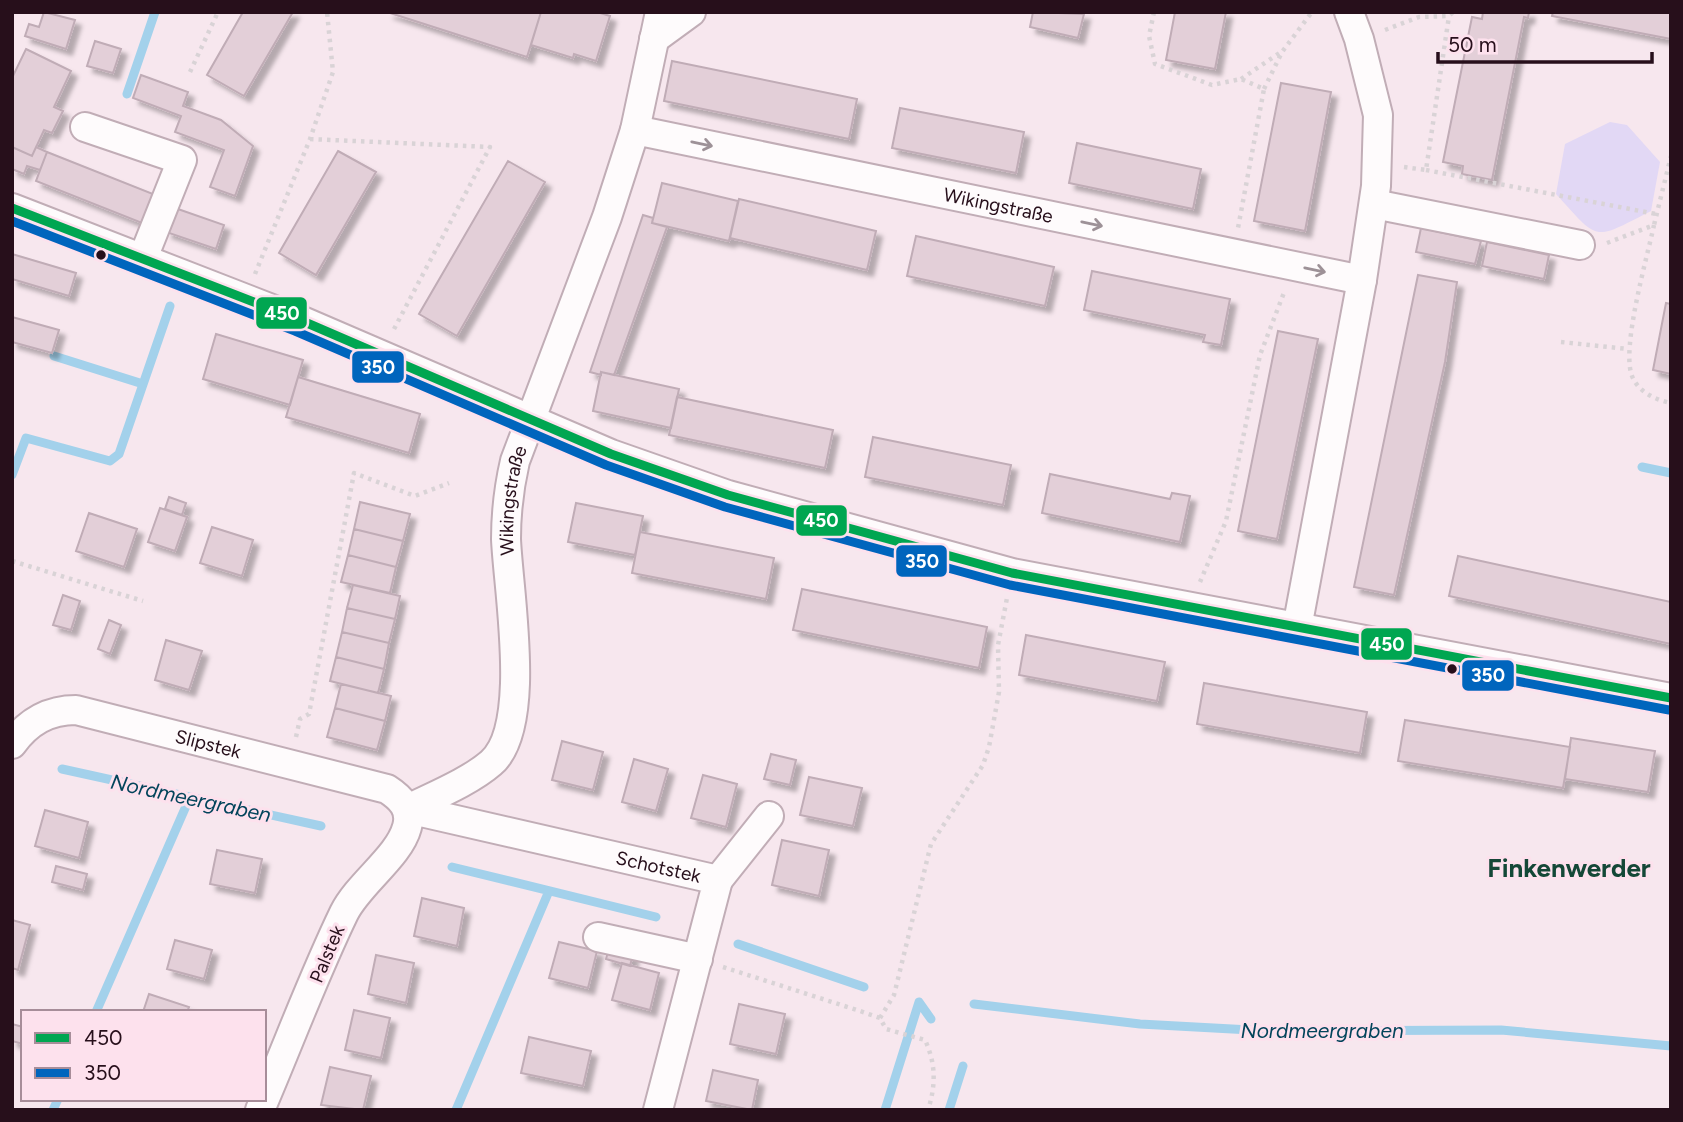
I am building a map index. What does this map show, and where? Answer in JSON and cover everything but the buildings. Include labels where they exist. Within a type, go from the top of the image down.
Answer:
[{"type":"street","points":[[657,26],[691,12]]},
{"type":"street","points":[[1297,628],[1363,280],[1374,204],[1378,115],[1359,39],[1349,12]]},
{"type":"street","name":"Wikingstraße","points":[[408,809],[493,762],[513,715],[516,678],[506,539],[507,494],[515,461],[532,421],[635,130],[657,26]]},
{"type":"street","points":[[85,127],[182,160],[144,258]]},
{"type":"street","name":"Wikingstraße","points":[[635,130],[1363,280]]},
{"type":"street","points":[[1374,204],[1580,245]]},
{"type":"street","points":[[12,208],[245,298],[611,454],[728,495],[1012,573],[1671,698]]},
{"type":"street","name":"Slipstek","points":[[12,744],[22,730],[34,721],[49,714],[76,710],[387,789],[401,798],[408,809]]},
{"type":"street","name":"Schotstek","points":[[408,809],[718,880],[658,1110]]},
{"type":"street","name":"Palstek","points":[[266,1096],[345,911],[403,839],[408,824],[408,809]]},
{"type":"street","points":[[718,880],[769,816]]},
{"type":"street","points":[[598,937],[698,960]]},
{"type":"path","points":[[190,72],[218,12]]},
{"type":"path","points":[[245,298],[310,139],[333,72],[327,12]]},
{"type":"path","points":[[1154,12],[1149,36],[1155,64],[1212,85],[1241,79],[1282,52]]},
{"type":"path","points":[[1233,253],[1264,89],[1282,52],[1312,12]]},
{"type":"path","points":[[1359,39],[1419,17],[1451,14],[1426,170]]},
{"type":"path","points":[[1241,79],[1264,89]]},
{"type":"path","points":[[310,139],[490,148],[380,354]]},
{"type":"path","points":[[1671,156],[1628,349],[1632,377],[1653,400],[1671,403]]},
{"type":"path","points":[[1377,164],[1426,170],[1656,214]]},
{"type":"path","points":[[1580,245],[1603,245],[1654,225]]},
{"type":"path","points":[[1194,609],[1199,583],[1226,521],[1260,355],[1294,266]]},
{"type":"path","points":[[1562,342],[1628,349]]},
{"type":"path","points":[[290,766],[300,719],[309,713],[354,473],[415,496],[449,483]]},
{"type":"path","points":[[12,561],[143,601]]},
{"type":"path","points":[[880,1018],[894,995],[931,844],[983,765],[989,747],[999,692],[998,645],[1012,573]]},
{"type":"path","points":[[698,960],[880,1018],[887,1029],[925,1040],[935,1067],[933,1093],[928,1110]]},
{"type":"shaded area","points":[[1610,122],[1627,125],[1660,162],[1651,211],[1617,228],[1598,232],[1581,221],[1556,194],[1565,144]]},
{"type":"waterway","points":[[127,94],[155,12]]},
{"type":"waterway","points":[[12,475],[26,438],[110,461],[119,454],[170,306]]},
{"type":"waterway","points":[[54,356],[143,384]]},
{"type":"waterway","points":[[1642,467],[1671,473]]},
{"type":"waterway","name":"Nordmeergraben","points":[[62,769],[321,826]]},
{"type":"waterway","points":[[97,1010],[190,797]]},
{"type":"waterway","name":"Nordmeergraben","points":[[452,867],[656,917]]},
{"type":"waterway","points":[[456,1110],[549,891]]},
{"type":"waterway","name":"Nordmeergraben","points":[[738,944],[864,987]]},
{"type":"waterway","points":[[919,1002],[931,1019]]},
{"type":"waterway","points":[[885,1110],[919,1002]]},
{"type":"waterway","name":"Nordmeergraben","points":[[974,1004],[1140,1024],[1269,1031],[1501,1030],[1671,1046]]},
{"type":"waterway","points":[[949,1110],[963,1066]]},
{"type":"waterway","points":[[53,1110],[57,1101]]},
{"type":"transit line","name":"450","points":[[12,208],[300,320],[611,454],[728,495],[1012,573],[1671,698]]},
{"type":"transit line","name":"350","points":[[12,221],[295,331],[606,465],[725,507],[1010,585],[1669,710]]},
{"type":"district","name":"Finkenwerder","points":[[1569,868]]}]
